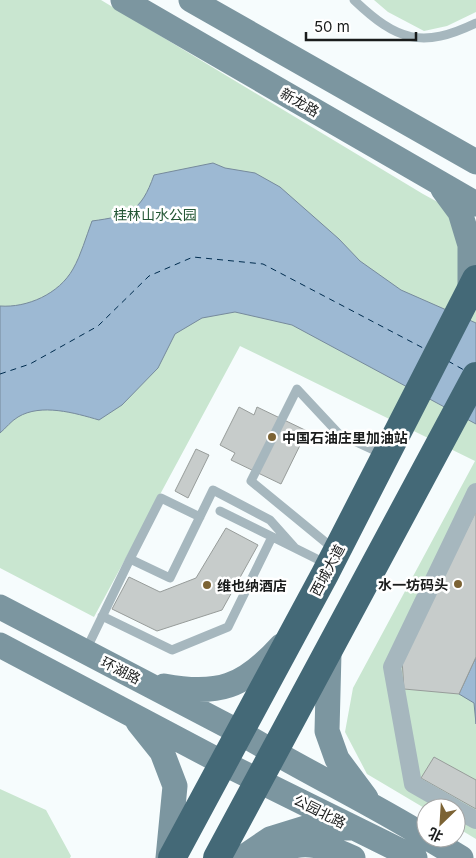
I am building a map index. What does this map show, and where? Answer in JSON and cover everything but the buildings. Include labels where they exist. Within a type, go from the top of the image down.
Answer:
[{"type":"highway","name":"西城大道","points":[[172,858],[242,733],[473,285]]},
{"type":"highway","points":[[217,858],[275,754],[476,376]]},
{"type":"main road","name":"新龙路","points":[[123,0],[476,204]]},
{"type":"main road","points":[[191,0],[469,156]]},
{"type":"main road","points":[[439,182],[460,212],[470,245],[473,285]]},
{"type":"main road","name":"环湖路","points":[[0,607],[242,733]]},
{"type":"main road","points":[[144,682],[191,691],[215,689],[245,679],[262,668],[295,632]]},
{"type":"main road","points":[[0,645],[225,764]]},
{"type":"main road","points":[[329,653],[328,732],[337,759],[369,802]]},
{"type":"main road","points":[[132,714],[162,752],[175,786],[168,858]]},
{"type":"main road","points":[[242,733],[275,754],[369,802],[416,830]]},
{"type":"main road","name":"公园北路","points":[[225,764],[415,858]]},
{"type":"main road","points":[[242,858],[270,839],[312,826],[355,828]]},
{"type":"main road","points":[[287,854],[309,845],[340,852],[353,858]]},
{"type":"main road","points":[[445,848],[461,858]]},
{"type":"street","points":[[438,798],[413,784],[392,667],[476,492]]},
{"type":"lane","points":[[354,0],[386,25],[410,37],[435,39],[451,35],[476,23]]},
{"type":"lane","points":[[333,558],[251,481],[297,389],[339,434],[392,445]]},
{"type":"lane","points":[[130,559],[170,578],[213,490],[270,520],[295,548]]},
{"type":"lane","points":[[85,651],[161,498],[200,517]]},
{"type":"lane","points":[[220,511],[295,548],[333,558]]},
{"type":"lane","points":[[102,616],[172,650],[228,627],[272,537]]},
{"type":"green space","name":"桂林山水公园","points":[[0,0],[101,0],[423,194],[476,223],[476,839],[466,833],[466,798],[416,798],[416,803],[367,774],[345,732],[353,688],[475,461],[240,346],[94,617],[0,568]]},
{"type":"green space","points":[[374,0],[476,0],[476,12],[447,26],[424,31],[388,12]]},
{"type":"green space","points":[[0,789],[46,810],[71,856],[70,858],[0,858]]},
{"type":"water","points":[[213,163],[225,168],[255,173],[280,187],[339,239],[360,261],[401,290],[476,323],[476,424],[292,325],[235,312],[202,318],[175,334],[158,368],[122,405],[99,420],[58,411],[37,411],[18,417],[0,433],[0,306],[21,305],[31,302],[59,286],[76,264],[92,221],[115,217],[132,210],[144,197],[154,175]]},
{"type":"water","points":[[476,657],[476,724],[474,703],[459,694]]},
{"type":"ferry route","points":[[0,374],[30,364],[98,326],[149,276],[193,257],[263,264],[425,349]]},
{"type":"ferry route","points":[[448,361],[464,370]]},
{"type":"place","name":"中国石油庄里加油站","points":[[272,437]]},
{"type":"place","name":"水一坊码头","points":[[458,584]]},
{"type":"place","name":"维也纳酒店","points":[[207,585]]}]
